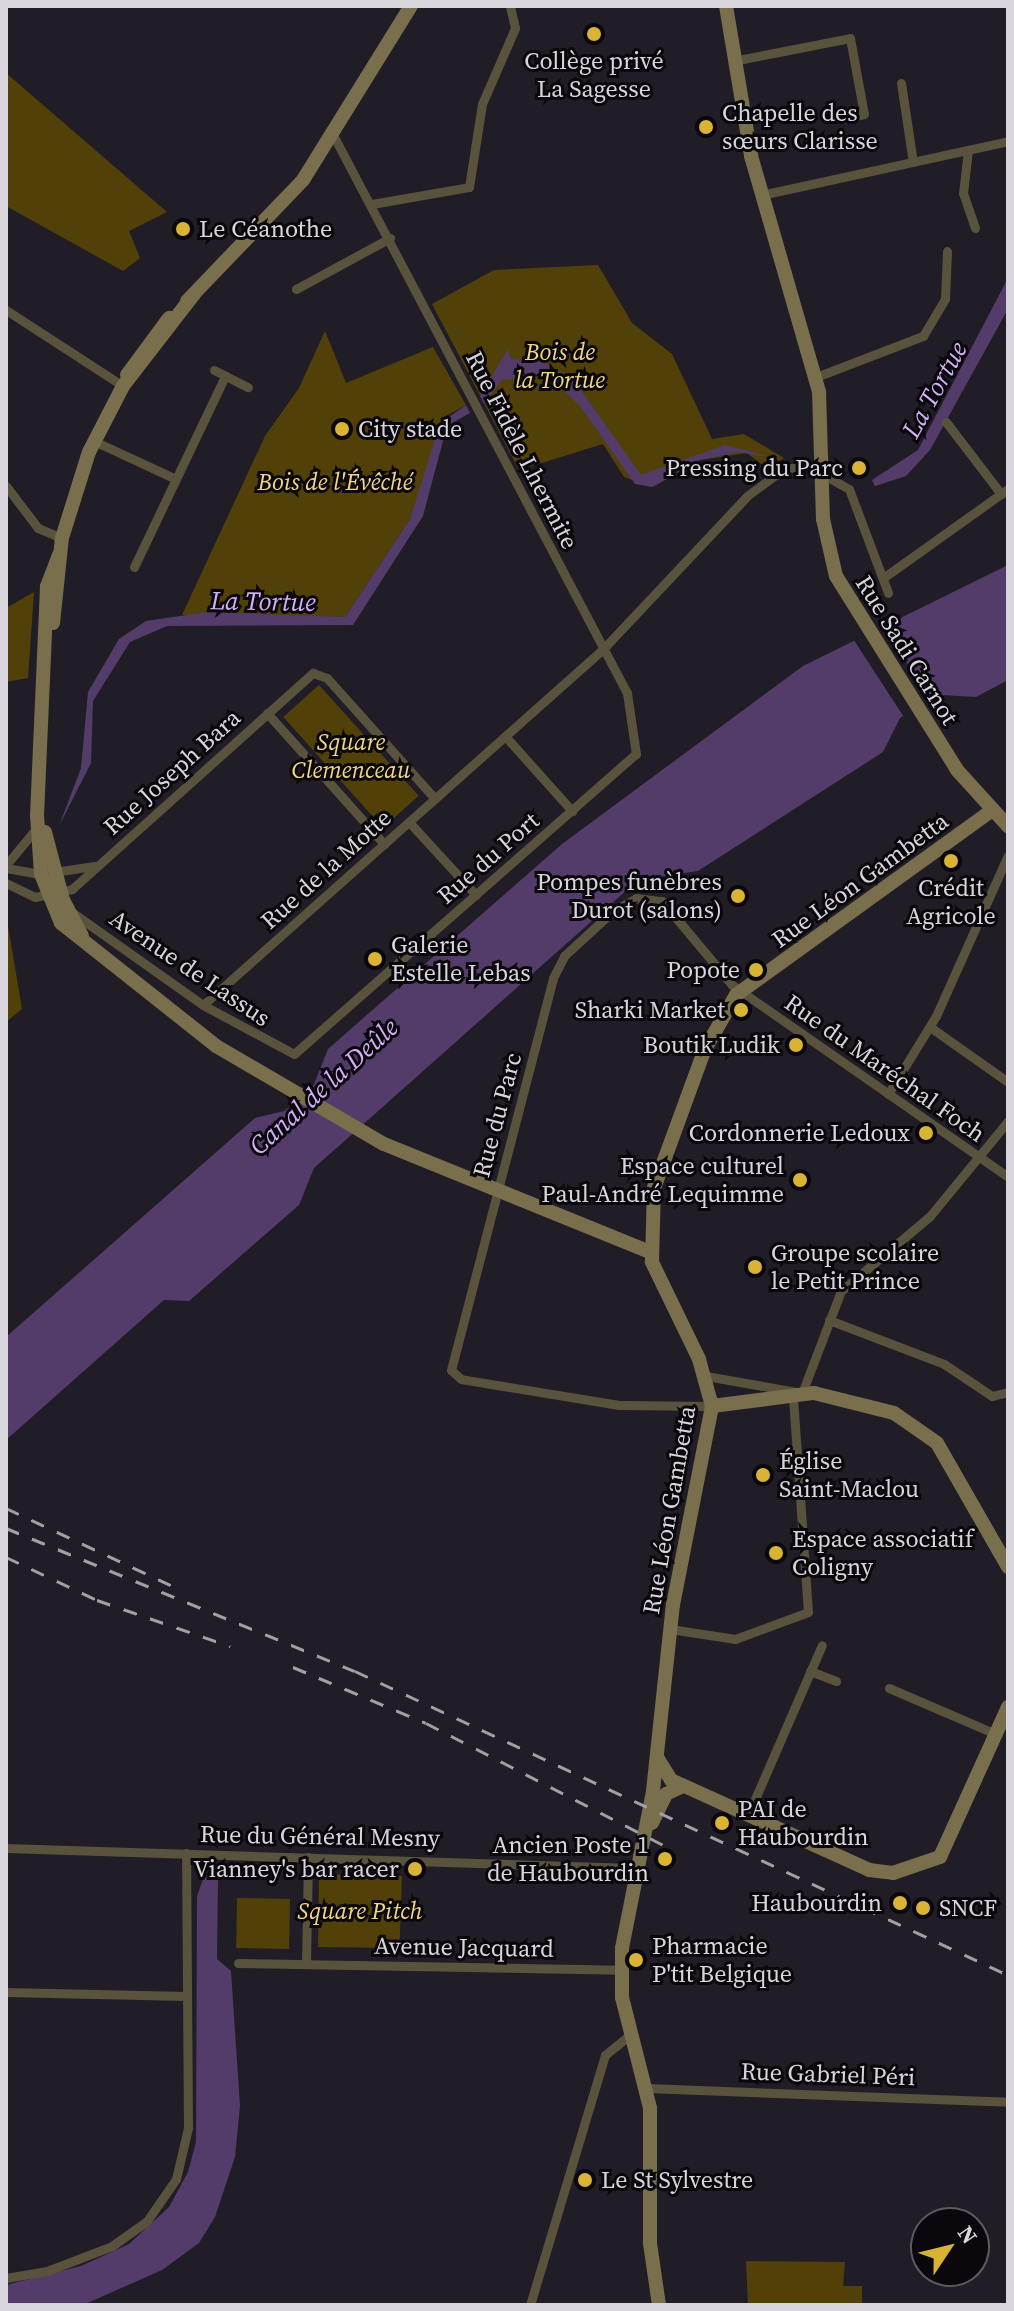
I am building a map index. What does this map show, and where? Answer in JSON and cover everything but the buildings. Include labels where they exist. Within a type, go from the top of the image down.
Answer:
[{"type":"street","points":[[48,874],[45,815],[59,555],[94,441],[141,347],[291,195],[333,135],[411,6]]},
{"type":"street","points":[[372,204],[469,187],[482,104],[515,28],[510,6]]},
{"type":"street","points":[[720,6],[733,61]]},
{"type":"street","points":[[726,6],[733,61]]},
{"type":"street","points":[[733,61],[850,38],[864,114],[845,119]]},
{"type":"street","name":"Rue Sadi Carnot","points":[[733,61],[761,195],[816,377],[829,557],[863,630],[990,812],[1008,826]]},
{"type":"street","points":[[901,83],[913,162]]},
{"type":"street","name":"Rue Fidèle Lhermite","points":[[333,135],[390,238],[630,700],[636,754]]},
{"type":"street","points":[[761,195],[1008,141]]},
{"type":"street","points":[[968,150],[963,193],[975,228]]},
{"type":"street","points":[[296,289],[390,238]]},
{"type":"street","points":[[816,377],[923,336],[945,299],[947,251]]},
{"type":"street","points":[[6,310],[123,386]]},
{"type":"street","points":[[214,370],[248,387]]},
{"type":"street","points":[[134,567],[225,376]]},
{"type":"street","points":[[883,578],[1004,491],[946,422]]},
{"type":"street","points":[[94,441],[176,479]]},
{"type":"street","name":"Rue de la Motte","points":[[203,1005],[618,635],[752,492],[795,464],[823,473]]},
{"type":"street","points":[[823,473],[853,493],[888,593]]},
{"type":"street","points":[[6,486],[38,528],[62,538]]},
{"type":"street","points":[[6,867],[30,843],[37,815],[47,587],[59,555]]},
{"type":"street","name":"Rue Joseph Bara","points":[[58,901],[267,713],[320,673],[435,799]]},
{"type":"street","points":[[267,713],[384,844]]},
{"type":"street","points":[[505,736],[572,811]]},
{"type":"street","name":"Rue du Port","points":[[294,1054],[636,754]]},
{"type":"street","name":"Rue Léon Gambetta","points":[[635,1861],[658,1742],[670,1629],[712,1406],[706,1376],[650,1252],[658,1173],[704,1051],[740,991],[990,812]]},
{"type":"street","points":[[37,815],[48,874],[66,929],[272,1082],[384,1144],[497,1194],[650,1252]]},
{"type":"street","points":[[409,822],[476,895]]},
{"type":"street","points":[[888,1094],[930,1027],[1008,855]]},
{"type":"street","name":"Rue Joseph Bara","points":[[48,874],[104,861]]},
{"type":"street","points":[[6,867],[48,874]]},
{"type":"street","name":"Avenue de Lassus","points":[[6,883],[58,901],[203,1005],[294,1054]]},
{"type":"street","name":"Rue du Maréchal Foch","points":[[644,897],[662,901],[740,991],[1008,1177]]},
{"type":"street","name":"Rue du Parc","points":[[644,897],[613,911],[558,965],[451,1365],[461,1379],[619,1405],[712,1406]]},
{"type":"street","points":[[58,901],[105,959]]},
{"type":"street","points":[[930,1027],[1008,1082]]},
{"type":"street","points":[[670,1629],[735,1639],[808,1612],[797,1395],[841,1291],[924,1221],[1008,1121]]},
{"type":"street","points":[[829,1320],[950,1367],[992,1396],[1008,1392]]},
{"type":"street","points":[[706,1376],[888,1410],[932,1438],[1008,1567]]},
{"type":"street","points":[[712,1406],[797,1395]]},
{"type":"street","points":[[748,1815],[822,1645]]},
{"type":"street","points":[[810,1671],[836,1681]]},
{"type":"street","points":[[889,1688],[996,1734]]},
{"type":"street","points":[[658,1742],[662,1773],[683,1786],[881,1873],[940,1857],[1008,1707]]},
{"type":"street","points":[[659,2305],[650,2259],[647,2088],[632,2033],[621,1970],[635,1861],[666,1794],[683,1786]]},
{"type":"street","name":"Rue du Général Mesny","points":[[6,1848],[308,1857],[635,1861]]},
{"type":"street","points":[[6,2278],[102,2251],[139,2228],[165,2198],[187,2145],[186,1853]]},
{"type":"street","points":[[306,1964],[308,1857]]},
{"type":"street","name":"Avenue Jacquard","points":[[238,1963],[621,1970]]},
{"type":"street","points":[[6,1992],[186,1996]]},
{"type":"street","points":[[530,2305],[605,2055],[632,2033]]},
{"type":"street","name":"Rue Gabriel Péri","points":[[647,2088],[1008,2102]]},
{"type":"green space","points":[[6,73],[167,212],[129,231],[140,258],[123,271],[6,206]]},
{"type":"green space","name":"Bois de la Tortue","points":[[598,265],[632,323],[672,354],[712,439],[744,434],[784,458],[768,469],[747,453],[700,460],[653,487],[624,477],[603,444],[519,470],[432,304],[494,270]]},
{"type":"green space","name":"Bois de l'Évêché","points":[[325,331],[346,383],[433,347],[466,405],[444,417],[410,519],[345,617],[182,615],[265,436],[299,388]]},
{"type":"green space","points":[[34,592],[28,678],[6,682],[6,608]]},
{"type":"green space","name":"Square Clemenceau","points":[[319,685],[419,796],[383,828],[283,717]]},
{"type":"green space","points":[[6,914],[22,1009],[6,1022]]},
{"type":"green space","name":"Square Pitch","points":[[319,1874],[402,1876],[399,1960],[397,1948],[318,1947]]},
{"type":"green space","points":[[237,1898],[290,1899],[289,1949],[236,1948]]},
{"type":"green space","points":[[746,2261],[845,2262],[843,2286],[862,2286],[862,2305],[748,2305]]},
{"type":"water","points":[[1008,278],[1008,309],[930,450],[906,476],[875,486],[872,480],[918,450]]},
{"type":"water","points":[[508,349],[511,359],[544,362],[573,379],[641,475],[725,445],[774,458],[738,452],[700,460],[652,487],[635,484],[580,406],[546,374],[502,380],[484,404],[480,396]]},
{"type":"water","points":[[466,405],[470,413],[447,426],[423,516],[353,625],[167,626],[130,642],[93,701],[91,763],[59,826],[81,768],[88,692],[119,639],[146,621],[207,612],[345,617],[410,519],[440,423]]},
{"type":"water","name":"Canal de la Deûle","points":[[1008,565],[1008,680],[976,697],[941,695],[900,718],[883,752],[698,871],[638,880],[314,1168],[299,1205],[189,1301],[164,1300],[6,1440],[6,1337],[255,1118],[284,1111],[312,1089],[328,1049],[562,844],[803,666]]},
{"type":"water","points":[[205,1874],[218,1876],[217,1959],[231,1971],[240,2106],[235,2157],[215,2217],[199,2243],[162,2270],[83,2305],[6,2305],[6,2285],[81,2266],[129,2244],[169,2207],[188,2172],[196,2142],[197,1896]]},
{"type":"pier","points":[[881,623],[933,704],[906,721],[854,640]]},
{"type":"railway","points":[[6,1508],[177,1588]]},
{"type":"railway","points":[[6,1528],[355,1671],[1008,1975]]},
{"type":"railway","points":[[6,1557],[97,1600],[230,1646]]},
{"type":"railway","points":[[293,1667],[426,1723],[675,1851]]},
{"type":"place","name":"Collège privé La Sagesse","points":[[594,34]]},
{"type":"place","name":"Chapelle des sœurs Clarisse","points":[[706,127]]},
{"type":"place","name":"Le Céanothe","points":[[183,229]]},
{"type":"place","name":"City stade","points":[[342,429]]},
{"type":"place","name":"Pressing du Parc","points":[[859,468]]},
{"type":"place","name":"Crédit Agricole","points":[[951,861]]},
{"type":"place","name":"Pompes funèbres Durot (salons)","points":[[738,896]]},
{"type":"place","name":"Galerie Estelle Lebas","points":[[375,959]]},
{"type":"place","name":"Popote","points":[[756,970]]},
{"type":"place","name":"Sharki Market","points":[[741,1010]]},
{"type":"place","name":"Boutik Ludik","points":[[796,1045]]},
{"type":"place","name":"Cordonnerie Ledoux","points":[[926,1133]]},
{"type":"place","name":"Espace culturel Paul-André Lequimme","points":[[800,1180]]},
{"type":"place","name":"Groupe scolaire le Petit Prince","points":[[755,1267]]},
{"type":"place","name":"Église Saint-Maclou","points":[[763,1475]]},
{"type":"place","name":"Espace associatif Coligny","points":[[776,1553]]},
{"type":"place","name":"PAI de Haubourdin","points":[[722,1823]]},
{"type":"place","name":"Ancien Poste 1 de Haubourdin","points":[[665,1859]]},
{"type":"place","name":"Vianney's bar racer","points":[[415,1869]]},
{"type":"place","name":"Haubourdin","points":[[900,1903]]},
{"type":"place","name":"SNCF","points":[[923,1908]]},
{"type":"place","name":"Pharmacie P'tit Belgique","points":[[636,1960]]},
{"type":"place","name":"Le St Sylvestre","points":[[585,2180]]},
{"type":"water label","name":"La Tortue","points":[[935,390]]},
{"type":"water label","name":"La Tortue","points":[[263,602]]}]
